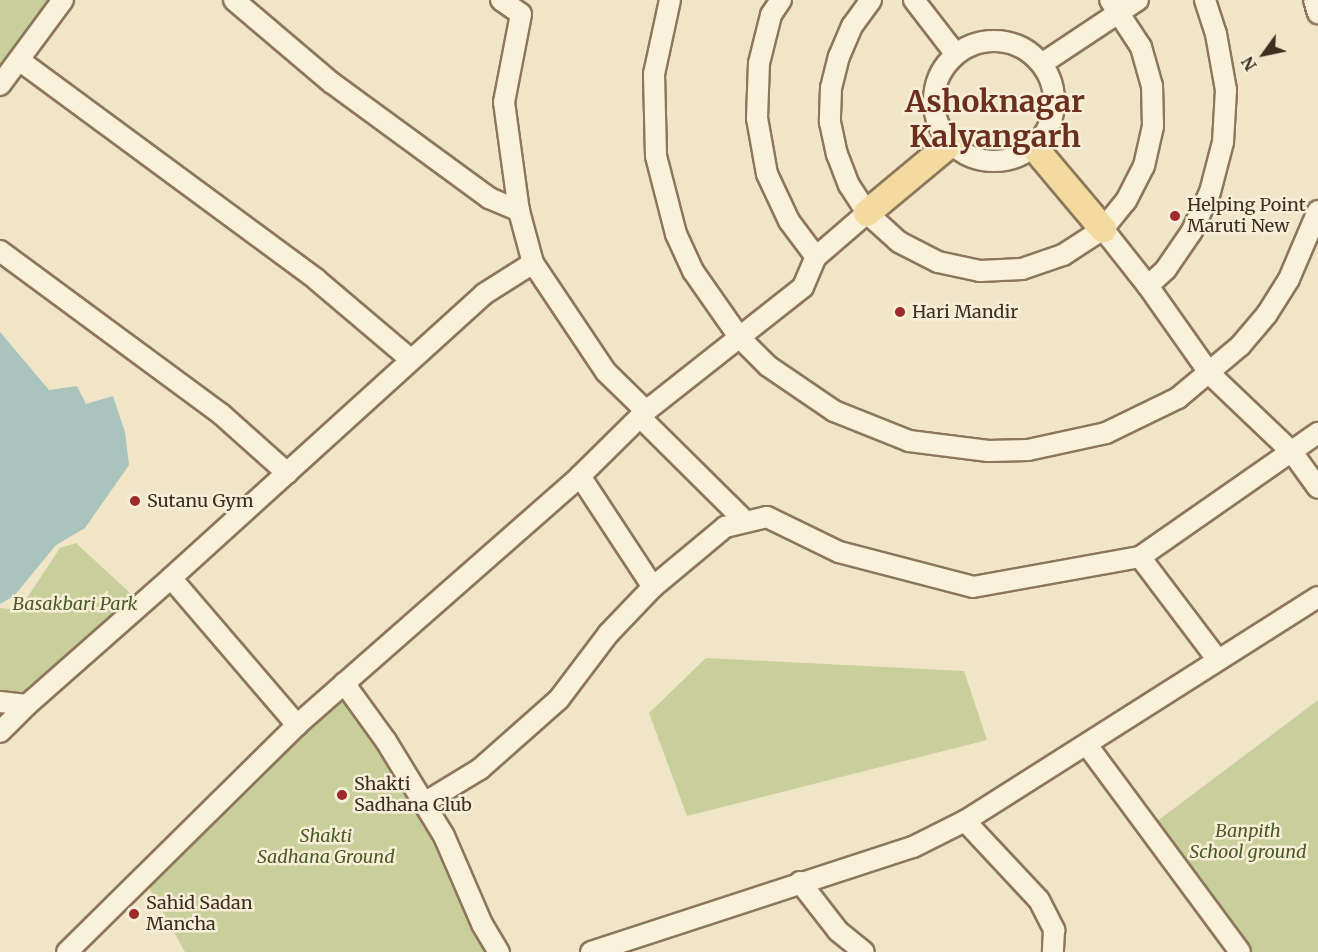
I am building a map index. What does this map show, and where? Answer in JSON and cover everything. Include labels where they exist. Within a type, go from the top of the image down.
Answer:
[{"type":"main road","points":[[867,213],[951,143]]},
{"type":"main road","points":[[1033,146],[1102,229]]},
{"type":"street","points":[[0,85],[63,0]]},
{"type":"street","points":[[234,0],[332,83],[489,198],[519,211]]},
{"type":"street","points":[[501,0],[526,7],[504,102],[519,211],[533,263],[606,372],[746,522]]},
{"type":"street","points":[[670,0],[654,74],[656,156],[664,195],[693,271],[740,338],[776,372],[834,411],[909,441],[948,448],[1028,450],[1077,441],[1143,417],[1210,374],[1267,314],[1289,279],[1318,211]]},
{"type":"street","points":[[781,0],[771,15],[759,63],[757,117],[767,174],[789,221],[816,257]]},
{"type":"street","points":[[871,0],[852,26],[838,56],[831,88],[830,122],[837,154],[849,185],[867,213],[899,242],[938,262],[980,271],[1022,269],[1063,255],[1102,229],[1126,201],[1144,166],[1153,126],[1150,76],[1141,47],[1116,6]]},
{"type":"street","points":[[914,0],[955,53]]},
{"type":"street","points":[[1043,63],[1116,6],[1138,0]]},
{"type":"street","points":[[1148,286],[1166,269],[1192,231],[1210,192],[1223,142],[1226,90],[1216,34],[1205,0]]},
{"type":"street","points":[[1314,0],[1318,13]]},
{"type":"street","points":[[985,40],[1017,44],[1043,63],[1056,97],[1048,132],[1022,157],[987,162],[951,143],[934,118],[935,82],[955,53],[985,40]]},
{"type":"street","points":[[19,60],[317,279],[410,359]]},
{"type":"street","points":[[67,952],[297,725],[580,476],[643,414],[803,287],[816,257],[867,213]]},
{"type":"street","points":[[1102,229],[1148,286],[1210,374],[1292,452],[1318,488]]},
{"type":"street","points":[[0,250],[221,414],[287,473]]},
{"type":"street","points":[[0,732],[27,705],[171,578],[410,359],[484,294],[533,263]]},
{"type":"street","points":[[424,803],[480,769],[559,699],[609,633],[652,587],[725,527],[766,517],[838,552],[973,587],[1140,557],[1318,433]]},
{"type":"street","points":[[580,476],[652,587]]},
{"type":"street","points":[[1140,557],[1218,660]]},
{"type":"street","points":[[171,578],[297,725]]},
{"type":"street","points":[[591,952],[913,847],[965,820],[1087,745],[1318,597]]},
{"type":"street","points":[[344,683],[424,803],[499,952]]},
{"type":"street","points":[[0,702],[27,705]]},
{"type":"street","points":[[1087,745],[1240,952]]},
{"type":"street","points":[[965,820],[1039,900],[1054,930],[1053,952]]},
{"type":"street","points":[[800,882],[838,931],[864,952]]},
{"type":"green space","points":[[0,0],[55,0],[0,76]]},
{"type":"green space","name":"Basakbari Park","points":[[76,543],[142,604],[27,705],[0,702],[0,608],[19,610],[60,548]]},
{"type":"green space","points":[[706,658],[964,671],[987,740],[687,816],[649,713]]},
{"type":"green space","name":"Shakti Sadhana Ground","points":[[344,683],[501,952],[185,952],[143,877]]},
{"type":"green space","name":"Banpith School ground","points":[[1318,700],[1318,952],[1242,952],[1148,828]]},
{"type":"water","points":[[0,332],[49,390],[77,386],[86,404],[113,396],[125,432],[129,465],[85,528],[56,545],[14,596],[0,604]]},
{"type":"place","name":"Helping Point Maruti New","points":[[1175,216]]},
{"type":"place","name":"Hari Mandir","points":[[900,312]]},
{"type":"place","name":"Sutanu Gym","points":[[135,501]]},
{"type":"place","name":"Shakti Sadhana Club","points":[[342,795]]},
{"type":"place","name":"Sahid Sadan Mancha","points":[[134,914]]},
{"type":"district","name":"Ashoknagar Kalyangarh","points":[[995,118]]}]
